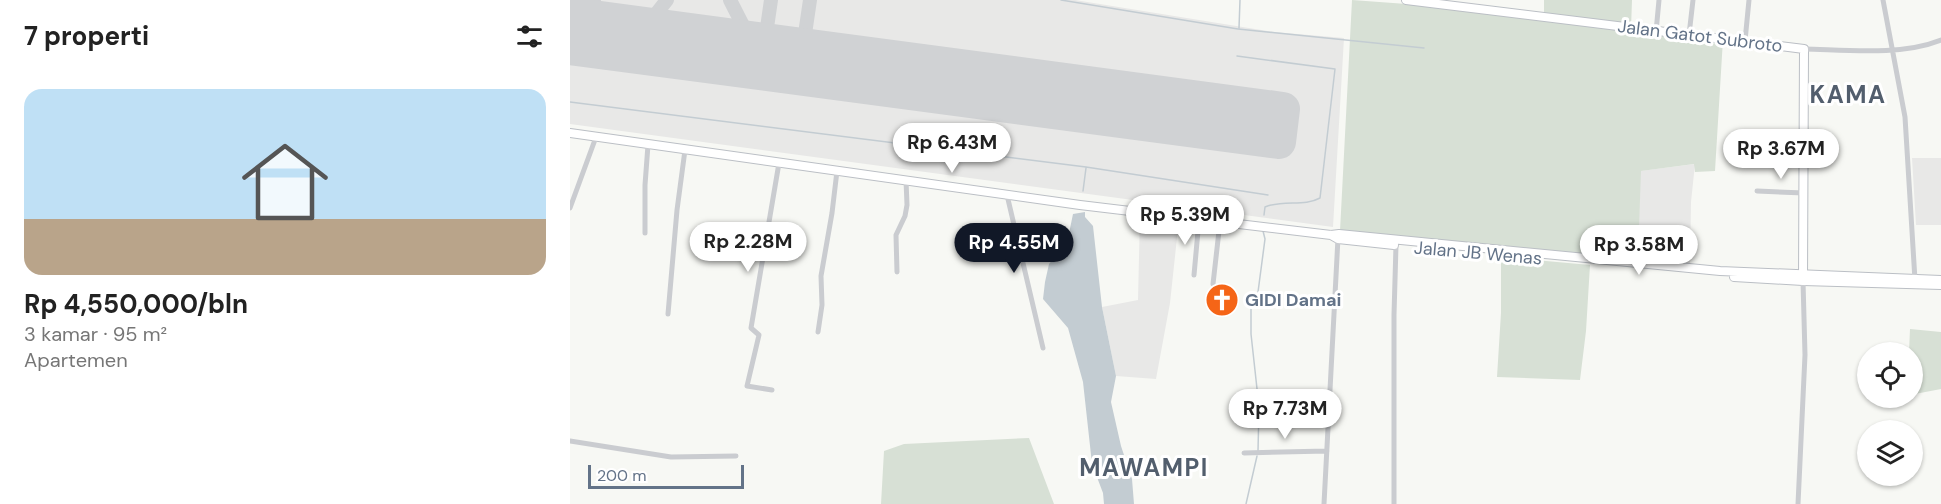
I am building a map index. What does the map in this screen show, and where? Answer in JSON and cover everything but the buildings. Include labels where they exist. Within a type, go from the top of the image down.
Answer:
[{"type":"main road","name":"Jalan Gatot Subroto","points":[[1406,0],[1804,49],[1804,278]]},
{"type":"main road","points":[[570,133],[1007,195],[1336,236]]},
{"type":"main road","name":"Jalan JB Wenas","points":[[1336,236],[1669,269],[1941,285]]},
{"type":"main road","name":"Jalan JB Wenas","points":[[1336,236],[1396,245],[1506,253]]},
{"type":"main road","name":"Jalan JB Wenas","points":[[1915,282],[1941,280]]},
{"type":"street","points":[[1656,32],[1659,0]]},
{"type":"street","points":[[1689,35],[1693,0]]},
{"type":"street","points":[[1745,41],[1749,0]]},
{"type":"street","points":[[1883,0],[1905,117],[1915,282]]},
{"type":"street","points":[[1804,49],[1893,49],[1941,40]]},
{"type":"street","points":[[570,208],[596,136]]},
{"type":"street","points":[[645,233],[648,145]]},
{"type":"street","points":[[668,314],[677,210],[686,150]]},
{"type":"street","points":[[772,390],[747,386],[759,335],[751,328],[778,163]]},
{"type":"street","points":[[818,332],[822,304],[821,276],[837,171]]},
{"type":"street","points":[[897,272],[896,235],[905,216],[907,205],[906,180]]},
{"type":"street","points":[[1757,190],[1804,193]]},
{"type":"street","points":[[1007,195],[1043,348]]},
{"type":"street","points":[[1194,275],[1199,220]]},
{"type":"street","points":[[1213,284],[1220,222]]},
{"type":"street","points":[[1324,504],[1336,236]]},
{"type":"street","points":[[1394,504],[1396,245]]},
{"type":"street","points":[[1798,504],[1805,355],[1804,278]]},
{"type":"street","points":[[570,441],[671,457],[735,456]]},
{"type":"street","points":[[1244,453],[1327,451]]},
{"type":"shaded area","points":[[570,0],[1075,0],[1274,32],[1344,38],[1333,227],[570,124]]},
{"type":"shaded area","points":[[1352,0],[1544,14],[1544,0],[1632,0],[1631,29],[1723,39],[1715,171],[1695,172],[1694,164],[1641,171],[1638,257],[1634,260],[1340,231]]},
{"type":"shaded area","points":[[1912,158],[1941,158],[1941,225],[1916,225]]},
{"type":"shaded area","points":[[1695,164],[1691,202],[1690,265],[1638,257],[1640,171]]},
{"type":"shaded area","points":[[1085,212],[1085,217],[1093,226],[1102,307],[1116,376],[1111,402],[1121,446],[1132,479],[1134,504],[1104,504],[1103,493],[1092,464],[1083,382],[1068,328],[1043,299],[1049,264],[1067,243],[1073,214]]},
{"type":"shaded area","points":[[1140,215],[1179,219],[1170,303],[1156,379],[1116,376],[1102,307],[1138,300]]},
{"type":"shaded area","points":[[1501,257],[1590,265],[1580,380],[1497,377],[1501,313]]},
{"type":"shaded area","points":[[1910,329],[1941,332],[1941,389],[1923,392],[1923,342],[1909,342]]},
{"type":"shaded area","points":[[1029,438],[1054,504],[881,504],[884,451],[904,444]]},
{"type":"waterway","points":[[1061,0],[1238,29],[1424,48]]},
{"type":"waterway","points":[[1239,28],[1240,0]]},
{"type":"waterway","points":[[1237,56],[1335,69],[1320,198],[1314,201],[1279,203],[1265,207],[1264,215]]},
{"type":"waterway","points":[[570,102],[1086,167],[1268,195]]},
{"type":"waterway","points":[[1083,191],[1086,168]]},
{"type":"waterway","points":[[1258,451],[1259,407],[1251,334],[1251,304],[1258,292],[1265,239],[1263,231]]},
{"type":"waterway","points":[[1246,504],[1257,456]]},
{"type":"taxiway","points":[[570,28],[594,0]]},
{"type":"taxiway","points":[[627,39],[641,33],[667,0]]},
{"type":"taxiway","points":[[730,0],[758,55]]},
{"type":"taxiway","points":[[763,55],[771,0]]},
{"type":"taxiway","points":[[801,61],[810,0]]},
{"type":"taxiway","points":[[582,16],[583,27],[592,33]]},
{"type":"taxiway","points":[[649,23],[646,35],[655,41],[664,42]]},
{"type":"taxiway","points":[[727,51],[740,44],[744,31]]},
{"type":"runway","points":[[570,14],[1283,109],[1279,142],[570,48]]},
{"type":"place","name":"GIDI Damai","points":[[1222,300]]},
{"type":"district","name":"KAMA","points":[[1848,95]]},
{"type":"district","name":"MAWAMPI","points":[[1144,468]]}]
